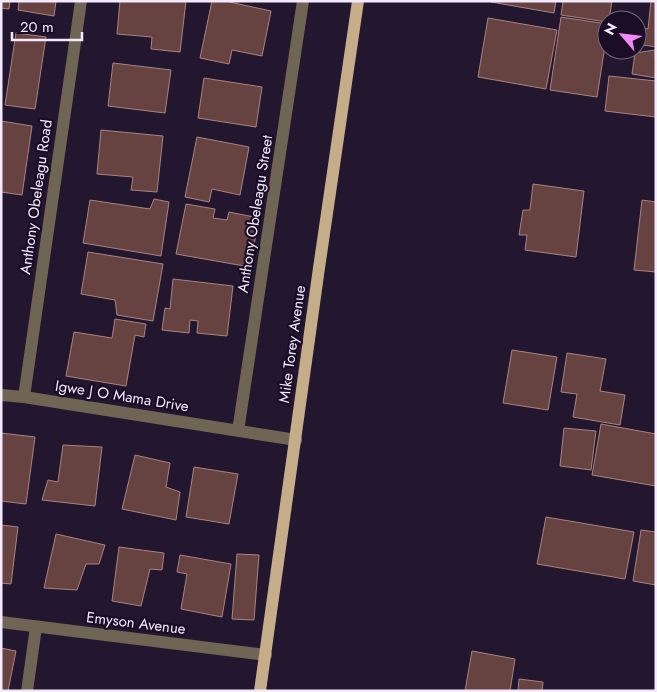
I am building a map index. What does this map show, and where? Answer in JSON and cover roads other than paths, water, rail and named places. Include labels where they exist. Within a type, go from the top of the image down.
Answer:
[{"type":"main road","name":"Mike Torey Avenue","points":[[260,691],[358,1]]},
{"type":"street","name":"Anthony Obeleagu Road","points":[[24,397],[80,1]]},
{"type":"street","name":"Anthony Obeleagu Street","points":[[238,431],[303,1]]},
{"type":"street","name":"Igwe J O Mama Drive","points":[[1,395],[296,440]]},
{"type":"street","name":"Emyson Avenue","points":[[1,622],[266,655]]},
{"type":"street","points":[[27,691],[36,627]]}]
